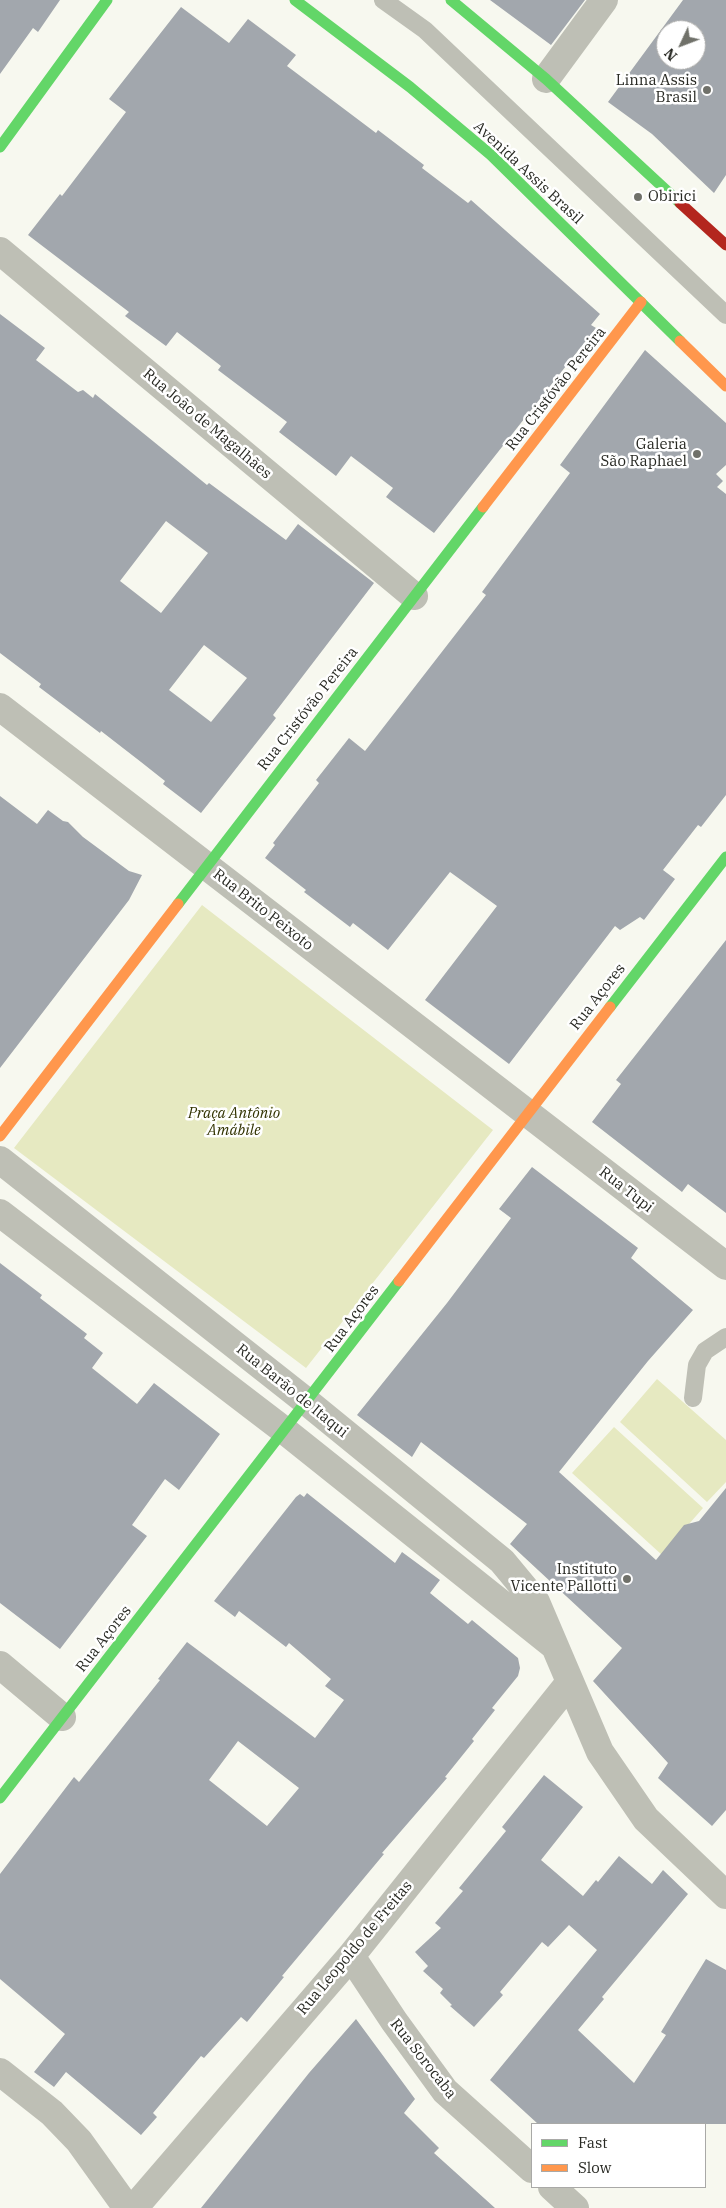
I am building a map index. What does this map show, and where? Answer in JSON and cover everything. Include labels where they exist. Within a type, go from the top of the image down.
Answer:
[{"type":"street","points":[[0,147],[107,0]]},
{"type":"street","name":"Avenida Assis Brasil","points":[[295,0],[410,87],[491,156],[726,386]]},
{"type":"street","points":[[451,0],[546,79],[726,245]]},
{"type":"street","points":[[546,79],[604,0]]},
{"type":"street","name":"Rua João de Magalhães","points":[[0,251],[414,596]]},
{"type":"street","name":"Rua Cristóvão Pereira","points":[[0,1136],[641,302]]},
{"type":"street","name":"Rua Brito Peixoto","points":[[0,707],[527,1114]]},
{"type":"street","name":"Rua Açores","points":[[0,1798],[726,857]]},
{"type":"street","name":"Rua Tupi","points":[[527,1114],[726,1266]]},
{"type":"street","name":"Rua Barão de Itaqui","points":[[0,1160],[307,1402],[502,1562],[536,1602],[600,1752],[646,1819],[726,1895]]},
{"type":"street","name":"Rua Barão de Itaqui","points":[[0,1213],[285,1431],[555,1646]]},
{"type":"street","points":[[0,1665],[62,1717]]},
{"type":"street","name":"Rua Leopoldo de Freitas","points":[[134,2208],[351,1956],[570,1682]]},
{"type":"street","name":"Rua Sorocaba","points":[[351,1956],[394,2021],[445,2091],[531,2169]]},
{"type":"street","points":[[0,2072],[52,2114],[79,2141],[127,2208]]},
{"type":"street","points":[[553,2188],[575,2208]]},
{"type":"lane","points":[[383,0],[425,30],[726,315]]},
{"type":"lane","points":[[693,1398],[697,1365],[705,1352],[726,1337]]},
{"type":"green space","name":"Praça Antônio Amábile","points":[[202,905],[493,1130],[306,1368],[14,1148]]},
{"type":"green space","points":[[657,1379],[726,1440],[726,1482],[707,1502],[620,1422]]},
{"type":"green space","points":[[614,1427],[703,1508],[662,1555],[572,1473]]},
{"type":"building","points":[[0,0],[60,0],[38,32],[33,28],[0,74]]},
{"type":"building","points":[[490,0],[585,0],[551,45]]},
{"type":"building","points":[[683,0],[726,0],[726,175],[714,193],[652,134],[608,102],[656,37],[656,70],[706,70],[706,20],[668,20]]},
{"type":"building","points":[[181,7],[229,43],[248,19],[296,55],[287,66],[376,133],[378,130],[424,165],[422,168],[468,203],[471,200],[600,314],[591,325],[596,328],[434,533],[386,497],[393,488],[351,456],[336,476],[279,432],[287,422],[218,370],[221,366],[177,332],[166,346],[125,316],[129,312],[28,235],[60,194],[62,196],[126,112],[109,99]]},
{"type":"building","points":[[0,314],[45,348],[36,360],[78,392],[83,390],[93,398],[95,394],[207,485],[209,483],[286,540],[298,524],[374,583],[273,715],[276,718],[201,813],[163,784],[165,781],[101,731],[100,733],[39,687],[41,684],[0,653]],"holes":[[[166,521],[208,553],[161,613],[120,581]],[[204,645],[247,678],[211,722],[169,690]]]},
{"type":"building","points":[[645,350],[726,423],[726,465],[716,474],[723,481],[717,487],[726,494],[726,795],[701,827],[698,825],[663,870],[675,879],[644,920],[640,917],[620,930],[615,926],[509,1064],[425,1000],[497,906],[450,872],[388,950],[353,923],[350,927],[304,892],[306,890],[265,858],[275,845],[273,843],[319,783],[316,780],[349,738],[365,751],[486,595],[482,592],[570,473],[560,465]]},
{"type":"building","points":[[0,796],[37,824],[48,810],[63,821],[68,822],[83,837],[129,871],[142,875],[129,900],[0,1068]]},
{"type":"building","points":[[726,940],[726,1213],[688,1184],[682,1192],[592,1122],[621,1084],[616,1080]]},
{"type":"building","points":[[532,1167],[638,1248],[631,1258],[693,1310],[648,1361],[559,1472],[656,1560],[684,1525],[699,1521],[726,1488],[726,1810],[712,1826],[658,1778],[668,1763],[593,1681],[622,1648],[510,1544],[527,1524],[421,1442],[412,1457],[357,1415],[447,1303],[511,1218],[499,1209]]},
{"type":"building","points":[[0,1263],[42,1295],[40,1298],[87,1334],[84,1338],[103,1353],[92,1368],[137,1404],[154,1383],[220,1434],[179,1490],[165,1479],[132,1525],[147,1536],[60,1649],[0,1603]]},
{"type":"building","points":[[307,1493],[395,1563],[402,1552],[440,1580],[430,1593],[468,1624],[472,1620],[518,1658],[520,1668],[518,1676],[492,1708],[495,1710],[472,1739],[474,1741],[445,1777],[447,1778],[382,1853],[384,1854],[282,1976],[284,1977],[247,2022],[241,2017],[204,2058],[201,2056],[153,2113],[157,2117],[141,2135],[66,2072],[54,2087],[34,2072],[65,2034],[0,1979],[0,1874],[74,1777],[79,1782],[160,1680],[158,1679],[187,1642],[315,1738],[344,1700],[325,1686],[331,1679],[289,1643],[286,1647],[239,1611],[235,1617],[214,1601],[296,1497],[300,1494],[304,1497]],"holes":[[[238,1741],[299,1788],[267,1826],[209,1780]]]},
{"type":"building","points":[[544,1775],[583,1807],[541,1860],[583,1896],[596,1880],[598,1882],[619,1856],[652,1884],[663,1870],[688,1894],[602,1997],[604,1999],[578,2030],[634,2083],[666,2035],[661,2032],[706,1959],[726,1970],[726,2124],[537,2123],[490,2080],[597,1950],[569,1925],[548,1947],[542,1942],[500,1992],[503,1995],[474,2027],[450,2006],[452,2005],[440,1993],[443,1989],[423,1971],[428,1966],[415,1952],[441,1928],[435,1923],[463,1891],[459,1888],[506,1831],[502,1827]]},
{"type":"building","points":[[356,2019],[415,2099],[404,2113],[439,2148],[434,2153],[495,2208],[201,2208],[309,2073]]},
{"type":"traffic: fast","points":[[0,147],[107,0]]},
{"type":"traffic: fast","points":[[295,0],[410,87],[491,155],[680,341]]},
{"type":"traffic: fast","points":[[451,0],[546,79],[680,203]]},
{"type":"traffic: fast","points":[[178,904],[483,507]]},
{"type":"traffic: fast","points":[[610,1007],[726,857]]},
{"type":"traffic: fast","points":[[0,1798],[399,1281]]},
{"type":"traffic: slow","points":[[483,507],[641,302]]},
{"type":"traffic: slow","points":[[680,341],[726,386]]},
{"type":"traffic: slow","points":[[0,1136],[178,904]]},
{"type":"traffic: slow","points":[[399,1281],[610,1007]]},
{"type":"traffic: jam","points":[[680,203],[726,245]]},
{"type":"place","name":"Linna Assis Brasil","points":[[707,90]]},
{"type":"place","name":"Obirici","points":[[638,197]]},
{"type":"place","name":"Galeria São Raphael","points":[[697,454]]},
{"type":"place","name":"Instituto Vicente Pallotti","points":[[627,1579]]}]
